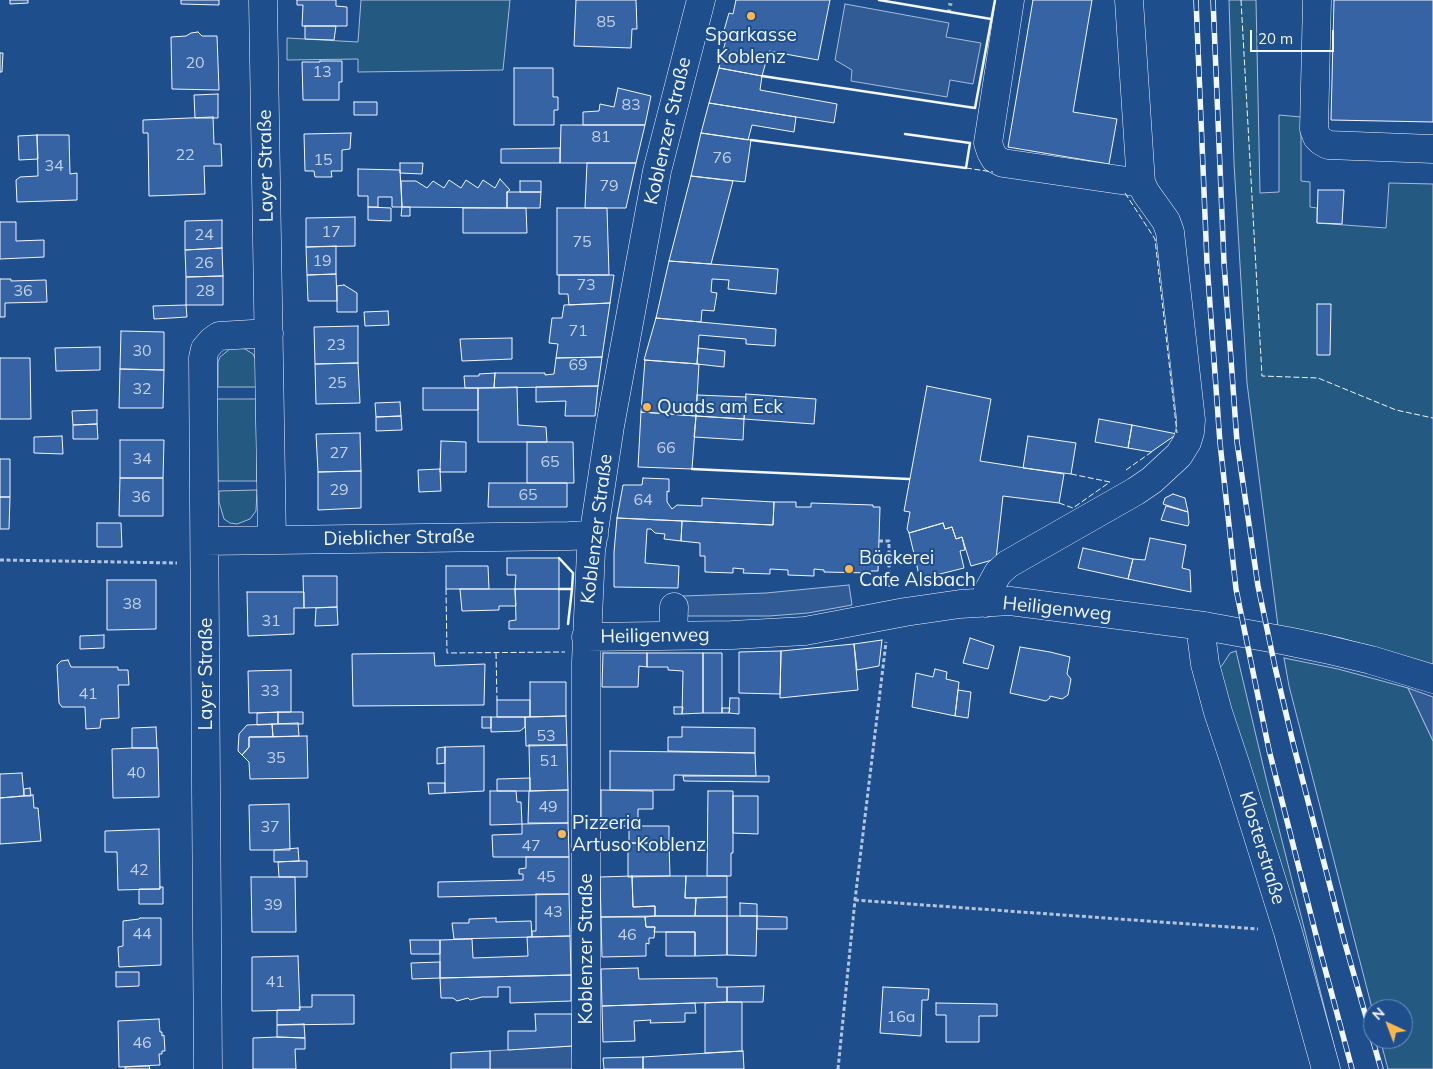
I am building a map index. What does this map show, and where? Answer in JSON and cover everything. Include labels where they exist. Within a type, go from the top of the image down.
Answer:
[{"type":"street","name":"Layer Straße","points":[[264,0],[263,58],[272,540]]},
{"type":"street","name":"Koblenzer Straße","points":[[586,1069],[586,637],[594,535],[612,416],[657,171],[701,0]]},
{"type":"street","points":[[1010,0],[988,144],[995,159],[1003,163],[1140,183]]},
{"type":"street","points":[[986,603],[987,593],[991,584],[998,573],[1008,564],[1136,491],[1166,468],[1179,455],[1187,442],[1190,432],[1170,232],[1166,221],[1140,183],[1129,0]]},
{"type":"street","points":[[1317,0],[1314,129],[1317,137],[1328,144],[1433,149]]},
{"type":"street","name":"Layer Straße","points":[[208,1069],[203,358],[205,349],[212,340],[219,336],[269,333]]},
{"type":"street","name":"Dieblicher Straße","points":[[205,552],[272,540],[594,535]]},
{"type":"street","name":"Heiligenweg","points":[[586,637],[673,636],[805,630],[960,604],[1010,601],[1204,626],[1325,649],[1371,660],[1433,680]]},
{"type":"street","points":[[673,636],[674,607]]},
{"type":"street","name":"Klosterstraße","points":[[1204,626],[1203,654],[1218,712],[1288,932],[1326,1069]]},
{"type":"path","points":[[879,541],[889,541],[889,590]]},
{"type":"path","points":[[0,560],[205,552]]},
{"type":"path","points":[[838,1069],[854,900],[885,660]]},
{"type":"path","points":[[854,900],[1288,932]]},
{"type":"shaded area","points":[[361,0],[510,0],[503,70],[358,72],[358,59],[287,60],[287,38],[358,42]]},
{"type":"shaded area","points":[[1229,0],[1256,0],[1260,193],[1279,192],[1279,115],[1301,117],[1301,181],[1310,182],[1310,207],[1317,208],[1317,223],[1386,228],[1389,183],[1433,184],[1433,665],[1341,638],[1278,626],[1247,383],[1234,163]]},
{"type":"shaded area","points":[[845,4],[949,23],[946,37],[981,43],[973,84],[950,80],[947,97],[851,81],[852,70],[835,60]]},
{"type":"shaded area","points":[[230,349],[245,349],[253,354],[256,360],[257,387],[218,387],[218,362],[220,357]]},
{"type":"shaded area","points":[[217,399],[256,399],[257,481],[218,481]]},
{"type":"shaded area","points":[[257,490],[256,511],[250,519],[237,524],[230,523],[224,519],[219,502],[219,491]]},
{"type":"shaded area","points":[[849,585],[852,605],[808,613],[769,616],[684,616],[683,596],[766,593]]},
{"type":"shaded area","points":[[1236,651],[1266,778],[1340,1069],[1333,1069],[1215,674],[1230,653]]},
{"type":"shaded area","points":[[1284,658],[1338,669],[1408,688],[1433,741],[1433,1069],[1388,1069],[1383,1049],[1413,1049],[1413,999],[1370,999],[1289,686]]},
{"type":"shaded area","points":[[1408,688],[1433,697],[1433,741]]},
{"type":"shaded area","points":[[572,1046],[573,1069],[490,1069],[490,1051]]},
{"type":"building","points":[[10,0],[28,0],[28,3],[10,4]]},
{"type":"building","points":[[181,0],[219,0],[219,5],[181,4]]},
{"type":"building","points":[[297,0],[336,0],[336,6],[347,7],[347,26],[302,26],[303,5],[297,5]]},
{"type":"building","points":[[576,0],[636,0],[637,29],[632,29],[631,48],[574,46]]},
{"type":"building","points":[[736,0],[830,0],[818,60],[769,51],[762,76],[719,68],[727,35],[723,34],[729,13],[733,14]]},
{"type":"building","points":[[1033,0],[1092,0],[1073,112],[1117,119],[1109,164],[1008,147]]},
{"type":"building","points":[[1334,0],[1433,0],[1433,122],[1331,120]]},
{"type":"building","points":[[305,26],[336,26],[334,40],[305,39]]},
{"type":"building","points":[[198,32],[202,36],[217,36],[219,90],[172,89],[171,37],[186,36]]},
{"type":"building","points":[[0,53],[3,53],[2,72],[0,72]]},
{"type":"building","points":[[342,61],[342,82],[339,82],[339,100],[303,100],[302,62]]},
{"type":"building","points":[[514,68],[553,68],[553,97],[558,97],[558,110],[554,110],[554,125],[514,125]]},
{"type":"building","points":[[719,68],[762,76],[760,90],[837,104],[834,123],[709,103]]},
{"type":"building","points":[[618,88],[651,96],[645,125],[583,125],[583,112],[599,111],[600,104],[614,107]]},
{"type":"building","points":[[218,94],[218,118],[195,118],[194,95]]},
{"type":"building","points":[[354,102],[377,102],[377,115],[354,115]]},
{"type":"building","points":[[709,103],[796,117],[794,132],[752,125],[748,140],[701,133]]},
{"type":"building","points":[[213,117],[214,144],[221,144],[222,166],[204,166],[205,194],[149,196],[148,133],[143,133],[143,120]]},
{"type":"building","points":[[561,125],[645,125],[636,163],[560,163]]},
{"type":"building","points":[[351,133],[350,149],[342,150],[342,171],[331,171],[332,177],[315,177],[314,171],[305,171],[304,134]]},
{"type":"building","points":[[701,133],[751,140],[745,182],[691,176]]},
{"type":"building","points":[[37,135],[69,135],[70,174],[77,173],[77,200],[17,202],[16,180],[20,177],[38,176]]},
{"type":"building","points":[[37,135],[38,159],[19,160],[18,136]]},
{"type":"building","points":[[560,148],[560,163],[501,163],[501,149]]},
{"type":"building","points":[[400,163],[423,163],[422,174],[400,173]]},
{"type":"building","points":[[587,163],[636,163],[626,208],[585,208]]},
{"type":"building","points":[[358,169],[400,170],[402,207],[392,207],[392,197],[378,197],[378,207],[368,207],[368,196],[358,196]]},
{"type":"building","points":[[691,176],[733,181],[711,264],[669,261]]},
{"type":"building","points":[[500,179],[510,190],[507,192],[507,208],[402,207],[401,181],[416,181],[427,188],[433,181],[444,188],[449,180],[461,188],[466,180],[478,188],[483,180],[495,188]]},
{"type":"building","points":[[520,181],[541,181],[541,192],[520,192]]},
{"type":"building","points":[[1318,190],[1344,190],[1342,224],[1317,223]]},
{"type":"building","points":[[507,192],[541,192],[540,208],[507,208]]},
{"type":"building","points":[[368,207],[391,208],[391,221],[368,220]]},
{"type":"building","points":[[402,207],[410,207],[410,216],[401,216]]},
{"type":"building","points":[[463,208],[526,208],[527,233],[463,233]]},
{"type":"building","points":[[557,208],[607,208],[609,275],[557,275]]},
{"type":"building","points":[[355,217],[355,246],[306,247],[306,218]]},
{"type":"building","points":[[222,220],[222,248],[185,250],[185,221]]},
{"type":"building","points":[[0,222],[16,222],[16,241],[44,240],[44,257],[0,259]]},
{"type":"building","points":[[336,246],[336,274],[307,275],[306,247]]},
{"type":"building","points":[[222,248],[223,276],[186,277],[185,250]]},
{"type":"building","points":[[669,261],[778,269],[776,294],[728,289],[729,280],[712,279],[711,292],[717,293],[714,311],[702,310],[701,322],[656,318]]},
{"type":"building","points":[[336,274],[337,301],[308,301],[307,275]]},
{"type":"building","points":[[559,275],[614,275],[610,303],[569,305],[568,294],[559,294]]},
{"type":"building","points":[[223,276],[223,305],[186,305],[186,277]]},
{"type":"building","points":[[0,279],[11,279],[11,281],[46,280],[47,302],[5,303],[5,317],[0,317]]},
{"type":"building","points":[[344,285],[357,293],[357,312],[337,312],[337,286]]},
{"type":"building","points":[[610,303],[602,357],[556,358],[558,344],[549,343],[552,318],[562,318],[564,305]]},
{"type":"building","points":[[1317,304],[1331,304],[1330,355],[1317,355]]},
{"type":"building","points":[[186,305],[187,317],[154,319],[153,306]]},
{"type":"building","points":[[388,311],[389,325],[365,326],[364,312]]},
{"type":"building","points":[[656,318],[776,329],[775,346],[746,344],[746,339],[699,335],[697,364],[644,360]]},
{"type":"building","points":[[358,326],[358,363],[315,364],[314,327]]},
{"type":"building","points":[[121,331],[164,332],[164,370],[120,369]]},
{"type":"building","points":[[512,338],[512,359],[462,361],[460,339]]},
{"type":"building","points":[[100,347],[100,370],[56,371],[55,348]]},
{"type":"building","points":[[698,348],[725,351],[724,367],[697,364]]},
{"type":"building","points":[[602,357],[598,386],[494,388],[495,373],[554,374],[556,358]]},
{"type":"building","points":[[0,358],[30,358],[31,419],[0,419]]},
{"type":"building","points":[[645,360],[699,364],[696,416],[641,412]]},
{"type":"building","points":[[358,363],[360,403],[316,404],[315,364]]},
{"type":"building","points":[[120,369],[164,370],[163,408],[119,408]]},
{"type":"building","points":[[495,373],[494,388],[465,388],[464,376]]},
{"type":"building","points":[[598,386],[595,416],[565,416],[566,401],[536,402],[536,387]]},
{"type":"building","points":[[927,386],[991,399],[980,461],[1064,474],[1059,503],[1003,496],[996,559],[971,566],[962,537],[956,539],[952,527],[945,529],[943,523],[909,533],[907,529],[910,512],[904,511]]},
{"type":"building","points":[[517,387],[518,425],[546,427],[547,442],[478,442],[478,388]]},
{"type":"building","points":[[423,388],[478,388],[478,410],[423,410]]},
{"type":"building","points":[[746,394],[816,399],[814,424],[744,419]]},
{"type":"building","points":[[697,395],[746,397],[744,419],[696,416]]},
{"type":"building","points":[[400,402],[401,416],[376,417],[375,403]]},
{"type":"building","points":[[97,410],[97,424],[73,425],[72,411]]},
{"type":"building","points":[[641,412],[696,416],[692,469],[638,467]]},
{"type":"building","points":[[401,416],[402,430],[376,431],[376,417]]},
{"type":"building","points":[[696,416],[744,419],[743,440],[694,437]]},
{"type":"building","points":[[1099,419],[1132,425],[1128,448],[1095,442]]},
{"type":"building","points":[[97,424],[98,439],[73,439],[73,425]]},
{"type":"building","points":[[1132,425],[1177,434],[1151,452],[1128,448]]},
{"type":"building","points":[[360,433],[361,471],[318,472],[316,434]]},
{"type":"building","points":[[62,436],[63,454],[34,453],[34,437]]},
{"type":"building","points":[[1028,436],[1076,443],[1071,474],[1023,468]]},
{"type":"building","points":[[120,440],[164,440],[163,478],[120,478]]},
{"type":"building","points":[[441,441],[466,442],[466,472],[440,472]]},
{"type":"building","points":[[527,442],[573,442],[574,483],[527,483]]},
{"type":"building","points":[[0,459],[10,459],[10,497],[0,497]]},
{"type":"building","points":[[440,469],[441,491],[419,492],[418,470]]},
{"type":"building","points":[[361,471],[361,508],[318,510],[318,472]]},
{"type":"building","points":[[120,478],[163,478],[163,516],[119,516]]},
{"type":"building","points":[[643,478],[669,479],[667,502],[672,509],[677,505],[702,506],[702,498],[774,502],[773,525],[617,518],[623,485],[642,485]]},
{"type":"building","points":[[489,483],[567,483],[567,507],[488,507]]},
{"type":"building","points":[[1173,494],[1185,498],[1188,512],[1163,504],[1165,498]]},
{"type":"building","points":[[0,497],[10,497],[9,529],[0,529]]},
{"type":"building","points":[[774,502],[796,502],[796,507],[811,507],[811,503],[873,505],[873,507],[880,507],[878,571],[871,571],[871,573],[824,572],[824,570],[814,569],[814,576],[788,575],[788,570],[770,569],[770,574],[743,573],[744,569],[733,568],[733,573],[705,572],[705,556],[700,556],[700,543],[681,541],[682,521],[773,525]]},
{"type":"building","points":[[1166,506],[1188,512],[1188,526],[1161,520]]},
{"type":"building","points":[[617,518],[682,521],[681,541],[664,539],[665,534],[655,533],[651,529],[647,529],[645,563],[679,566],[678,588],[614,587],[614,552]]},
{"type":"building","points":[[97,523],[121,523],[122,547],[97,547]]},
{"type":"building","points":[[943,523],[945,529],[952,527],[956,539],[962,537],[965,550],[960,551],[964,568],[920,579],[909,533]]},
{"type":"building","points":[[1150,538],[1186,545],[1182,568],[1190,570],[1191,592],[1128,579],[1133,559],[1145,560]]},
{"type":"building","points":[[1083,548],[1133,559],[1128,579],[1078,568]]},
{"type":"building","points":[[507,558],[559,558],[559,589],[515,589],[516,575],[507,575]]},
{"type":"building","points":[[446,566],[488,566],[489,589],[446,589]]},
{"type":"building","points":[[303,576],[337,576],[337,607],[304,608]]},
{"type":"building","points":[[107,580],[156,580],[156,629],[107,630]]},
{"type":"building","points":[[460,589],[515,589],[516,606],[499,606],[499,610],[462,611]]},
{"type":"building","points":[[515,589],[559,589],[559,629],[509,629],[509,621],[516,620]]},
{"type":"building","points":[[247,592],[304,592],[304,608],[294,608],[294,634],[248,636]]},
{"type":"building","points":[[337,607],[338,625],[315,626],[316,608]]},
{"type":"building","points":[[104,635],[104,648],[80,649],[80,636]]},
{"type":"building","points":[[970,638],[994,646],[988,669],[963,663]]},
{"type":"building","points":[[882,640],[879,666],[857,670],[854,644]]},
{"type":"building","points":[[854,644],[858,690],[780,698],[781,651]]},
{"type":"building","points":[[1020,647],[1070,657],[1067,674],[1071,679],[1068,695],[1062,699],[1050,696],[1046,701],[1010,693]]},
{"type":"building","points":[[781,651],[780,694],[739,693],[739,652]]},
{"type":"building","points":[[434,653],[435,666],[485,664],[484,705],[353,706],[352,654]]},
{"type":"building","points":[[603,653],[647,653],[647,667],[639,666],[638,687],[602,687]]},
{"type":"building","points":[[647,653],[703,653],[703,713],[682,714],[683,671],[668,670],[668,667],[647,667]]},
{"type":"building","points":[[703,653],[722,653],[722,713],[703,713]]},
{"type":"building","points":[[68,660],[71,667],[118,667],[118,670],[128,670],[129,685],[118,685],[119,718],[101,719],[100,728],[86,729],[85,707],[62,707],[59,703],[57,665],[61,661]]},
{"type":"building","points":[[935,669],[947,672],[946,679],[959,682],[955,716],[912,707],[916,673],[933,677]]},
{"type":"building","points":[[291,670],[291,712],[249,713],[248,671]]},
{"type":"building","points":[[530,682],[566,682],[566,716],[530,717]]},
{"type":"building","points":[[958,690],[971,692],[968,718],[955,716]]},
{"type":"building","points":[[730,698],[739,698],[739,714],[729,713]]},
{"type":"building","points":[[497,700],[530,700],[530,717],[497,717]]},
{"type":"building","points":[[674,707],[683,707],[682,714],[674,714]]},
{"type":"building","points":[[722,708],[730,708],[729,713],[722,713]]},
{"type":"building","points":[[278,712],[278,724],[257,725],[257,713]]},
{"type":"building","points":[[278,712],[303,712],[303,724],[278,724]]},
{"type":"building","points":[[566,716],[567,745],[526,746],[525,717]]},
{"type":"building","points":[[482,717],[491,717],[491,728],[482,728]]},
{"type":"building","points":[[491,717],[525,717],[525,727],[520,731],[491,732]]},
{"type":"building","points":[[298,723],[299,736],[273,737],[272,724]]},
{"type":"building","points":[[272,724],[273,737],[249,737],[249,747],[242,755],[238,751],[239,734],[247,725]]},
{"type":"building","points":[[156,727],[157,748],[132,748],[132,728]]},
{"type":"building","points":[[682,727],[755,728],[755,753],[668,751],[668,737],[682,737]]},
{"type":"building","points":[[307,736],[308,778],[250,779],[249,762],[242,755],[249,747],[249,737]]},
{"type":"building","points":[[529,745],[567,745],[568,790],[530,791]]},
{"type":"building","points":[[484,746],[484,791],[445,793],[445,747]]},
{"type":"building","points":[[445,747],[445,763],[437,764],[437,748]]},
{"type":"building","points":[[158,748],[159,797],[113,798],[112,749]]},
{"type":"building","points":[[610,751],[755,753],[756,776],[674,775],[674,790],[610,790]]},
{"type":"building","points":[[22,773],[24,796],[0,798],[0,774]]},
{"type":"building","points":[[683,776],[769,776],[769,782],[684,781]]},
{"type":"building","points":[[530,778],[530,791],[497,791],[497,779]]},
{"type":"building","points":[[428,783],[445,783],[445,793],[429,794]]},
{"type":"building","points":[[30,788],[31,796],[24,796],[24,789]]},
{"type":"building","points":[[568,790],[568,823],[528,823],[529,791]]},
{"type":"building","points":[[601,790],[653,791],[653,809],[638,809],[638,826],[601,826]]},
{"type":"building","points":[[490,791],[516,791],[517,802],[521,802],[522,824],[490,825]]},
{"type":"building","points":[[708,791],[733,791],[731,876],[707,876]]},
{"type":"building","points":[[33,795],[34,808],[38,808],[41,841],[0,844],[0,798]]},
{"type":"building","points":[[733,796],[758,796],[758,834],[733,833]]},
{"type":"building","points":[[289,804],[290,850],[250,850],[249,805]]},
{"type":"building","points":[[568,823],[569,857],[493,857],[492,835],[522,834],[522,824]]},
{"type":"building","points":[[629,826],[669,826],[669,843],[629,843]]},
{"type":"building","points":[[159,829],[160,889],[118,890],[117,852],[105,852],[105,831]]},
{"type":"building","points":[[628,843],[669,843],[670,876],[628,877]]},
{"type":"building","points":[[298,848],[299,861],[274,862],[274,850]]},
{"type":"building","points":[[526,857],[569,857],[569,894],[438,897],[438,882],[523,880],[523,874],[519,874],[519,869],[526,868]]},
{"type":"building","points":[[307,861],[307,877],[279,877],[278,862]]},
{"type":"building","points":[[632,876],[633,907],[655,906],[655,916],[601,917],[600,877]]},
{"type":"building","points":[[632,876],[686,876],[685,898],[696,898],[695,916],[655,916],[655,906],[633,907]]},
{"type":"building","points":[[686,876],[727,876],[727,897],[685,898]]},
{"type":"building","points":[[251,877],[295,877],[296,932],[252,932]]},
{"type":"building","points":[[160,887],[163,887],[163,904],[139,904],[139,889],[160,889]]},
{"type":"building","points":[[536,894],[569,894],[570,936],[532,937],[532,931],[536,931]]},
{"type":"building","points":[[727,897],[727,916],[695,916],[696,898]]},
{"type":"building","points":[[740,903],[757,904],[757,916],[740,916]]},
{"type":"building","points":[[727,916],[727,955],[695,956],[695,932],[654,932],[655,927],[646,927],[645,917]]},
{"type":"building","points":[[727,916],[757,916],[756,956],[727,955]]},
{"type":"building","points":[[757,916],[787,917],[787,929],[757,929]]},
{"type":"building","points":[[601,917],[645,917],[646,927],[655,927],[654,938],[649,938],[649,944],[646,943],[646,956],[602,957]]},
{"type":"building","points":[[140,918],[161,918],[161,965],[119,967],[118,947],[123,946],[123,921]]},
{"type":"building","points":[[496,918],[496,922],[531,921],[532,937],[454,939],[452,923],[469,923],[469,919]]},
{"type":"building","points":[[666,932],[695,932],[695,956],[666,956]]},
{"type":"building","points":[[570,936],[571,975],[440,978],[440,940],[472,939],[473,958],[528,956],[527,937]]},
{"type":"building","points":[[410,940],[440,940],[440,954],[411,954]]},
{"type":"building","points":[[298,956],[300,1010],[252,1011],[252,957]]},
{"type":"building","points":[[440,962],[440,978],[412,979],[411,963]]},
{"type":"building","points":[[638,968],[639,979],[717,978],[717,987],[727,987],[727,1002],[602,1006],[601,969]]},
{"type":"building","points":[[116,972],[139,972],[139,986],[116,987]]},
{"type":"building","points":[[571,975],[571,1001],[510,1003],[510,987],[498,987],[498,997],[482,997],[470,1000],[468,998],[457,1001],[453,998],[441,998],[440,978]]},
{"type":"building","points":[[764,986],[763,1002],[727,1002],[727,987]]},
{"type":"building","points":[[883,987],[929,989],[928,1000],[922,1000],[921,1036],[880,1033]]},
{"type":"building","points":[[312,995],[354,995],[354,1024],[277,1025],[277,1010],[300,1010],[299,1007],[312,1007]]},
{"type":"building","points":[[742,1002],[742,1051],[705,1053],[705,1003]]},
{"type":"building","points":[[695,1003],[696,1013],[685,1013],[685,1022],[650,1023],[651,1020],[634,1021],[635,1041],[603,1042],[602,1006]]},
{"type":"building","points":[[936,1003],[997,1004],[997,1016],[979,1016],[979,1042],[946,1042],[946,1015],[936,1015]]},
{"type":"building","points":[[535,1014],[572,1014],[572,1046],[508,1050],[508,1031],[536,1031]]},
{"type":"building","points":[[159,1019],[160,1032],[162,1032],[162,1036],[164,1035],[165,1051],[159,1054],[160,1065],[119,1067],[118,1021]]},
{"type":"building","points":[[304,1024],[305,1038],[277,1037],[277,1025]]},
{"type":"building","points":[[253,1038],[305,1038],[305,1049],[295,1049],[296,1069],[253,1069]]},
{"type":"building","points":[[490,1051],[490,1069],[451,1069],[451,1053]]},
{"type":"building","points":[[743,1051],[744,1069],[643,1069],[643,1057]]},
{"type":"building","points":[[643,1057],[643,1069],[604,1069],[603,1058]]},
{"type":"building","points":[[149,1066],[150,1069],[125,1069],[125,1067]]},
{"type":"railway","points":[[1196,0],[1207,263],[1220,443],[1236,589],[1269,750],[1352,1069]]},
{"type":"railway","points":[[1213,0],[1224,263],[1237,442],[1258,586],[1293,743],[1344,940],[1381,1069]]},
{"type":"hedge","points":[[949,12],[951,0]]},
{"type":"fence","points":[[1241,0],[1262,376],[1318,378],[1396,410],[1433,418]]},
{"type":"fence","points":[[966,168],[993,172]]},
{"type":"fence","points":[[1125,193],[1155,239],[1177,433]]},
{"type":"fence","points":[[1126,470],[1153,451]]},
{"type":"fence","points":[[1071,474],[1110,482]]},
{"type":"fence","points":[[1059,503],[1073,508],[1110,482]]},
{"type":"fence","points":[[446,589],[447,653],[565,652]]},
{"type":"fence","points":[[496,653],[497,700]]},
{"type":"wall","points":[[879,0],[991,19]]},
{"type":"wall","points":[[762,76],[975,108],[995,0]]},
{"type":"wall","points":[[751,140],[966,168],[970,143],[905,134]]},
{"type":"wall","points":[[692,469],[909,479]]},
{"type":"wall","points":[[559,558],[573,573],[572,589],[559,589]]},
{"type":"wall","points":[[568,624],[572,589]]},
{"type":"place","name":"Sparkasse Koblenz","points":[[751,16]]},
{"type":"place","name":"Quads am Eck","points":[[647,407]]},
{"type":"place","name":"Bäckerei Cafe Alsbach","points":[[849,569]]},
{"type":"place","name":"Pizzeria Artuso Koblenz","points":[[562,834]]}]
